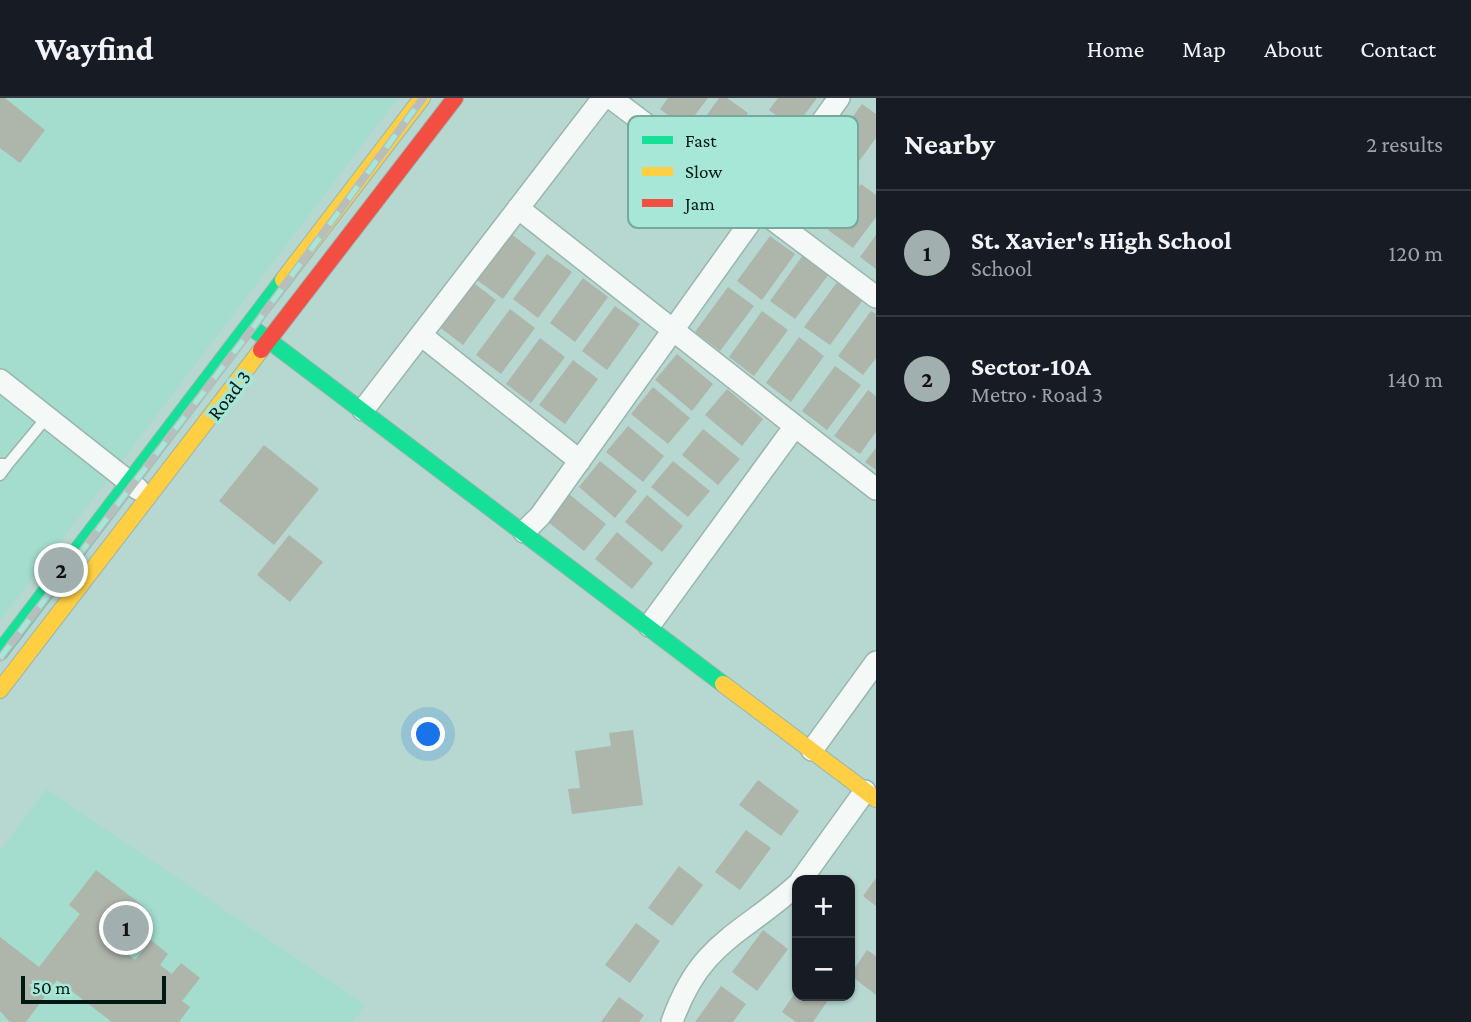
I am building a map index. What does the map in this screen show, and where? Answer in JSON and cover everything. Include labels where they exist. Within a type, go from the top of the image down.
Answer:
[{"type":"street","name":"Road 3","points":[[0,652],[128,481],[251,327],[422,98]]},
{"type":"street","name":"Road 3","points":[[0,690],[455,98]]},
{"type":"street","points":[[363,410],[603,98]]},
{"type":"street","points":[[611,98],[635,116]]},
{"type":"street","points":[[826,116],[839,98]]},
{"type":"street","points":[[518,208],[876,489]]},
{"type":"street","points":[[524,532],[540,516],[580,461],[745,228]]},
{"type":"street","points":[[782,228],[876,297]]},
{"type":"street","points":[[251,327],[871,795],[805,875]]},
{"type":"street","points":[[421,335],[580,461]]},
{"type":"street","points":[[0,380],[149,498]]},
{"type":"street","points":[[649,626],[795,426]]},
{"type":"street","points":[[812,750],[876,662]]},
{"type":"street","points":[[672,1022],[684,990],[706,958],[733,932],[773,906],[792,889]]},
{"type":"lane","points":[[0,475],[4,464],[47,417]]},
{"type":"shaded area","points":[[0,98],[398,98],[0,621]]},
{"type":"shaded area","points":[[46,789],[365,1005],[353,1022],[0,1022],[0,851]]},
{"type":"building","points":[[0,98],[5,98],[45,130],[20,163],[0,148]]},
{"type":"building","points":[[668,98],[708,98],[694,116],[669,116],[660,109]]},
{"type":"building","points":[[719,98],[727,98],[748,113],[746,116],[706,116]]},
{"type":"building","points":[[778,98],[817,98],[804,116],[777,116],[769,110]]},
{"type":"building","points":[[862,104],[876,114],[876,138],[858,163],[858,116],[853,116]]},
{"type":"building","points":[[861,184],[876,195],[876,217],[853,248],[828,230],[858,228],[858,188]]},
{"type":"building","points":[[511,234],[536,253],[503,299],[477,280]]},
{"type":"building","points":[[876,235],[876,269],[860,257]]},
{"type":"building","points":[[770,236],[795,254],[762,300],[737,281]]},
{"type":"building","points":[[547,254],[572,272],[538,318],[513,299]]},
{"type":"building","points":[[803,255],[829,274],[795,319],[770,301]]},
{"type":"building","points":[[583,278],[608,297],[575,342],[550,323]]},
{"type":"building","points":[[471,281],[496,300],[463,345],[438,326]]},
{"type":"building","points":[[838,281],[863,300],[830,345],[804,327]]},
{"type":"building","points":[[728,287],[754,306],[720,351],[695,332]]},
{"type":"building","points":[[615,306],[640,324],[607,370],[582,351]]},
{"type":"building","points":[[510,309],[535,328],[501,374],[476,355]]},
{"type":"building","points":[[762,311],[788,330],[754,376],[729,357]]},
{"type":"building","points":[[871,311],[876,314],[876,358],[863,375],[838,356]]},
{"type":"building","points":[[799,337],[824,356],[791,402],[766,383]]},
{"type":"building","points":[[540,338],[565,357],[531,403],[506,384]]},
{"type":"building","points":[[677,354],[713,384],[692,411],[655,380]]},
{"type":"building","points":[[573,360],[598,379],[565,424],[539,405]]},
{"type":"building","points":[[835,366],[861,385],[827,430],[802,411]]},
{"type":"building","points":[[653,387],[690,418],[668,444],[631,414]]},
{"type":"building","points":[[727,389],[763,419],[742,446],[705,415]]},
{"type":"building","points":[[868,390],[876,396],[876,432],[860,454],[834,436]]},
{"type":"building","points":[[628,426],[664,456],[643,482],[606,452]]},
{"type":"building","points":[[703,429],[740,459],[718,485],[682,455]]},
{"type":"building","points":[[264,445],[319,489],[274,545],[219,501]]},
{"type":"building","points":[[876,448],[876,470],[865,462]]},
{"type":"building","points":[[600,461],[637,491],[615,518],[579,487]]},
{"type":"building","points":[[673,461],[710,491],[688,517],[651,487]]},
{"type":"building","points":[[569,494],[606,524],[584,551],[547,521]]},
{"type":"building","points":[[647,495],[683,526],[662,552],[625,522]]},
{"type":"building","points":[[617,532],[653,563],[632,589],[595,559]]},
{"type":"building","points":[[289,535],[323,562],[290,602],[257,575]]},
{"type":"building","points":[[633,730],[643,805],[572,814],[568,789],[580,788],[575,751],[611,746],[609,733]]},
{"type":"building","points":[[758,780],[799,811],[781,836],[739,805]]},
{"type":"building","points":[[746,830],[771,848],[740,890],[715,872]]},
{"type":"building","points":[[679,866],[703,885],[672,926],[648,908]]},
{"type":"building","points":[[96,870],[143,906],[114,943],[135,960],[151,940],[168,954],[160,965],[172,974],[181,963],[200,978],[182,1001],[190,1007],[179,1022],[112,1022],[57,980],[26,1022],[10,1022],[0,1011],[0,937],[39,967],[80,914],[69,905]]},
{"type":"building","points":[[876,878],[876,906],[863,896]]},
{"type":"building","points":[[636,923],[660,941],[630,983],[605,965]]},
{"type":"building","points":[[763,930],[788,949],[757,991],[732,972]]},
{"type":"building","points":[[867,950],[876,956],[876,995],[855,979],[855,968]]},
{"type":"building","points":[[721,986],[746,1004],[733,1022],[695,1022]]},
{"type":"building","points":[[619,997],[644,1015],[639,1022],[601,1022]]},
{"type":"building","points":[[792,997],[792,1001],[828,1001],[813,1022],[796,1022],[782,1012]]},
{"type":"railway","points":[[0,658],[258,321],[423,98]]},
{"type":"traffic: fast","points":[[0,652],[283,280]]},
{"type":"traffic: fast","points":[[251,327],[723,684]]},
{"type":"traffic: slow","points":[[283,280],[422,98]]},
{"type":"traffic: slow","points":[[0,690],[261,350]]},
{"type":"traffic: slow","points":[[723,684],[876,799]]},
{"type":"traffic: jam","points":[[261,350],[455,98]]},
{"type":"place","name":"Sector-10A","points":[[61,570]]},
{"type":"place","name":"St. Xavier's High School","points":[[126,928]]}]
